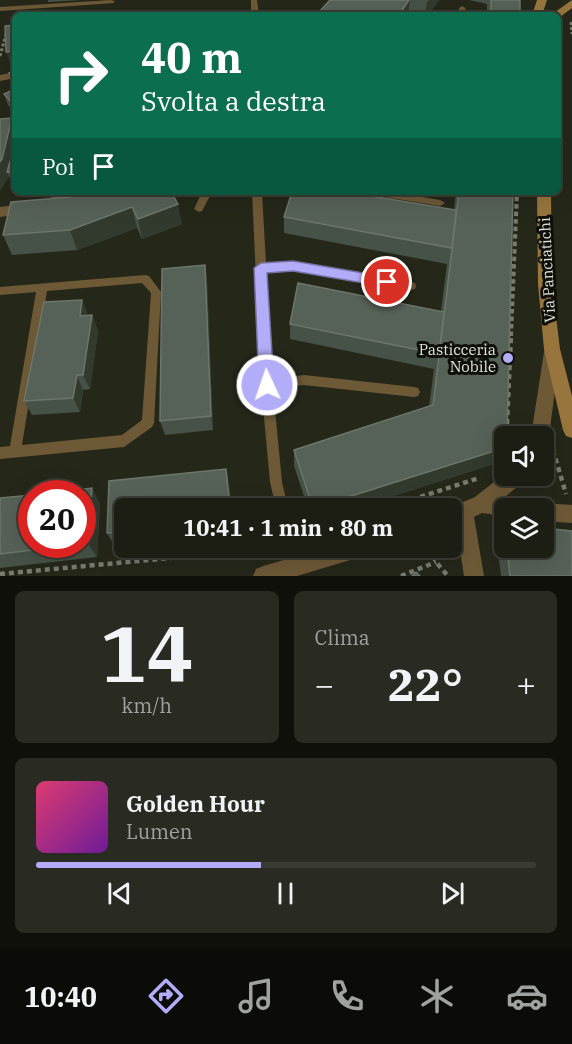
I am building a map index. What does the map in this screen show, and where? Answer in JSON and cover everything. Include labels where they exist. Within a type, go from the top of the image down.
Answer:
[{"type":"main road","name":"Via Panciatichi","points":[[544,195],[544,264],[552,349],[572,430]]},
{"type":"street","points":[[0,212],[45,205],[70,195]]},
{"type":"street","points":[[541,426],[552,349]]},
{"type":"street","points":[[462,513],[482,504],[504,486]]},
{"type":"street","points":[[482,504],[494,505]]},
{"type":"street","points":[[554,513],[572,514]]},
{"type":"street","points":[[462,530],[474,576]]},
{"type":"street","points":[[263,576],[292,558]]},
{"type":"lane","points":[[0,9],[112,2]]},
{"type":"lane","points":[[199,208],[206,195]]},
{"type":"lane","points":[[257,195],[267,385],[276,482],[280,498]]},
{"type":"lane","points":[[391,195],[440,203]]},
{"type":"lane","points":[[261,268],[293,266],[411,286]]},
{"type":"lane","points":[[0,291],[145,279],[156,292],[148,423],[124,441],[0,453]]},
{"type":"lane","points":[[15,451],[42,288]]},
{"type":"lane","points":[[267,385],[304,380],[414,392]]},
{"type":"path","points":[[0,56],[12,11],[24,7]]},
{"type":"path","points":[[507,425],[517,195]]},
{"type":"path","points":[[554,454],[564,490]]},
{"type":"path","points":[[418,498],[483,476]]},
{"type":"path","points":[[0,574],[170,558]]},
{"type":"path","points":[[434,558],[448,576]]},
{"type":"path","points":[[401,576],[436,562]]},
{"type":"building","points":[[330,0],[409,0],[401,12],[319,12]]},
{"type":"building","points":[[491,0],[520,0],[520,12],[491,12]]},
{"type":"building","points":[[12,25],[12,51],[6,52],[5,26]]},
{"type":"building","points":[[12,90],[12,103],[4,94]]},
{"type":"building","points":[[12,118],[2,159],[0,162],[0,119]]},
{"type":"building","points":[[12,155],[12,172],[7,172]]},
{"type":"building","points":[[77,195],[173,195],[178,204],[138,219],[132,207],[70,230],[3,235],[11,202]]},
{"type":"building","points":[[291,195],[365,195],[456,210],[452,248],[284,217]]},
{"type":"building","points":[[459,195],[513,195],[507,426],[494,426],[494,451],[345,498],[310,498],[294,450],[433,405]]},
{"type":"building","points":[[205,265],[211,416],[160,421],[162,269]]},
{"type":"building","points":[[298,283],[444,312],[439,354],[290,324]]},
{"type":"building","points":[[82,300],[80,316],[92,315],[83,375],[77,375],[73,398],[24,401],[44,302]]},
{"type":"building","points":[[226,469],[229,498],[114,498],[114,532],[107,533],[109,481]]},
{"type":"building","points":[[18,496],[18,552],[0,554],[0,498]]},
{"type":"building","points":[[554,529],[572,531],[572,576],[510,576],[508,558],[554,558]]},
{"type":"place","name":"Pasticceria Nobile","points":[[508,358]]},
{"type":"route","points":[[267,385],[261,268],[293,266],[387,282]]}]
